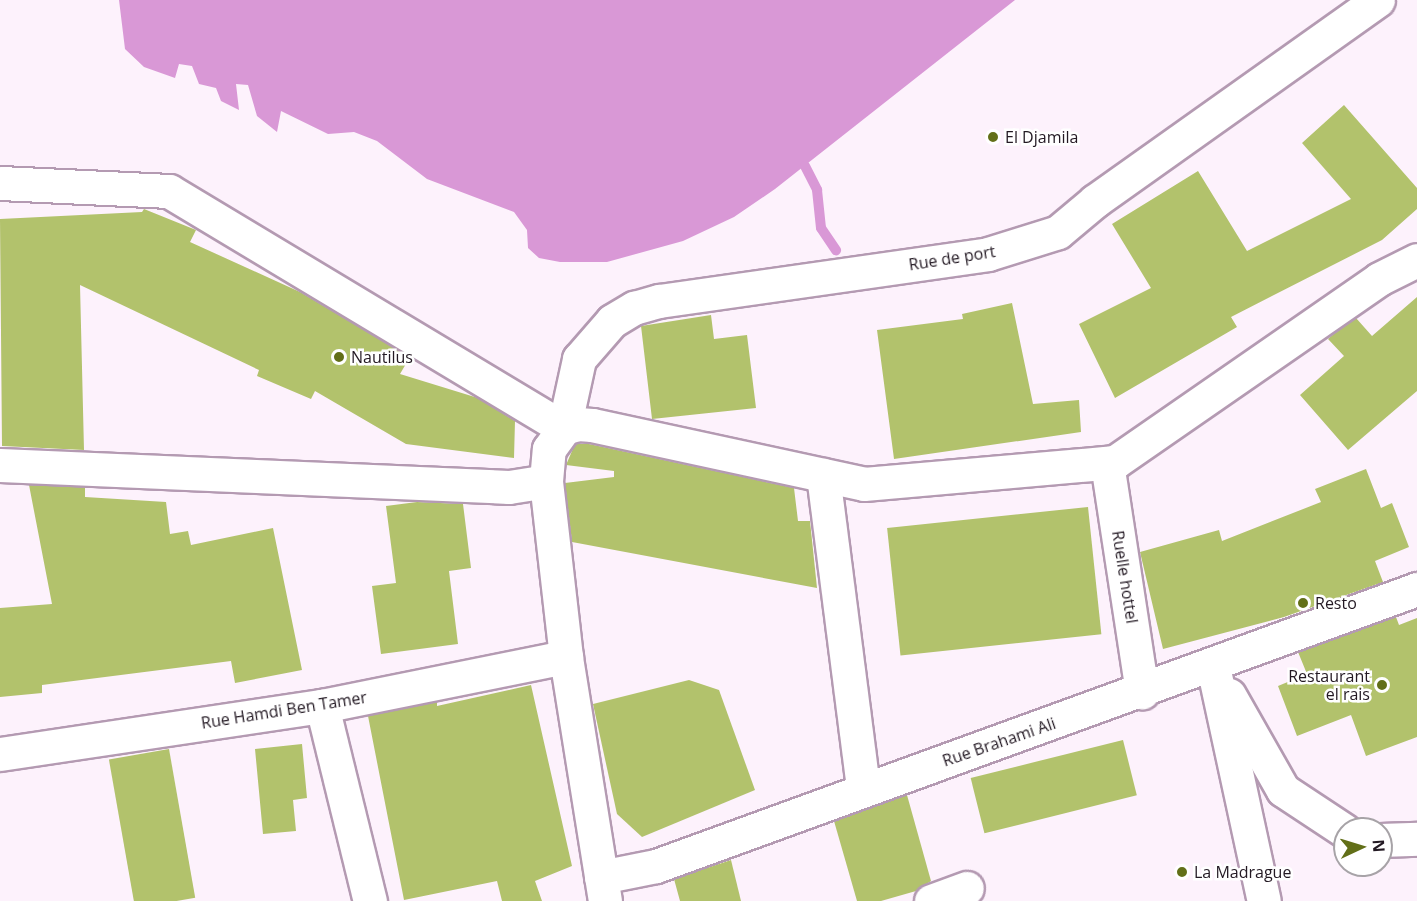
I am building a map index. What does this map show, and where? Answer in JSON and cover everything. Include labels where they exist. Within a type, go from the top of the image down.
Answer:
[{"type":"street","name":"Rue de port","points":[[603,889],[566,657],[546,481],[549,449],[564,428],[579,360],[612,321],[634,308],[659,301],[988,254],[1058,232],[1095,201],[1378,0]]},
{"type":"street","points":[[0,183],[169,191],[564,428],[578,423],[592,425],[864,484],[1115,462],[1379,279],[1417,260]]},
{"type":"street","name":"Ruelle hottel","points":[[1107,463],[1142,692]]},
{"type":"street","points":[[0,465],[509,487],[546,481]]},
{"type":"street","points":[[823,475],[863,789]]},
{"type":"street","name":"Rue Brahami Ali","points":[[603,889],[656,866],[863,789],[1142,692],[1417,589]]},
{"type":"street","name":"Rue Hamdi Ben Tamer","points":[[0,754],[322,706],[566,657]]},
{"type":"street","points":[[1213,666],[1283,790],[1333,823]]},
{"type":"street","points":[[1213,666],[1264,901]]},
{"type":"street","points":[[322,706],[370,901]]},
{"type":"street","points":[[1393,840],[1417,839]]},
{"type":"street","points":[[931,901],[966,888]]},
{"type":"shaded area","points":[[119,0],[1015,0],[775,189],[734,217],[683,241],[607,262],[560,262],[539,258],[528,248],[527,230],[514,212],[427,179],[377,141],[354,132],[328,134],[281,111],[277,132],[257,116],[248,85],[236,84],[239,110],[221,101],[216,88],[199,84],[192,66],[179,64],[175,78],[144,67],[125,49]]},
{"type":"building","points":[[1344,105],[1417,188],[1417,209],[1382,240],[1231,317],[1237,327],[1115,398],[1079,324],[1151,288],[1112,224],[1198,171],[1247,251],[1351,199],[1302,143]]},
{"type":"building","points":[[144,209],[196,230],[190,242],[300,292],[410,357],[400,374],[478,398],[515,421],[514,458],[406,444],[315,391],[311,399],[257,376],[259,370],[80,285],[84,450],[2,446],[0,219],[142,212]]},
{"type":"building","points":[[1417,297],[1417,391],[1348,450],[1300,395],[1344,356],[1328,339],[1337,331],[1356,318],[1372,336]]},
{"type":"building","points":[[1012,303],[1033,404],[1079,400],[1081,432],[894,459],[877,330],[963,319],[962,314]]},
{"type":"building","points":[[711,315],[714,339],[747,335],[756,408],[652,419],[641,326]]},
{"type":"building","points":[[575,444],[589,444],[794,488],[798,521],[810,521],[817,588],[572,542],[565,483],[614,477],[614,471],[566,465]]},
{"type":"building","points":[[1366,469],[1381,508],[1392,503],[1409,547],[1375,561],[1383,582],[1284,617],[1163,649],[1140,552],[1219,530],[1222,541],[1321,502],[1315,489]]},
{"type":"building","points":[[29,485],[85,487],[85,497],[166,502],[170,534],[188,531],[191,545],[273,528],[302,670],[235,683],[231,661],[42,685],[42,693],[0,697],[0,608],[52,604]]},
{"type":"building","points":[[417,502],[463,504],[471,568],[449,571],[458,644],[381,654],[372,586],[396,583],[386,506]]},
{"type":"building","points":[[1088,507],[1101,634],[900,655],[887,528]]},
{"type":"building","points":[[1396,617],[1399,625],[1417,618],[1417,737],[1366,756],[1351,715],[1297,736],[1278,686],[1307,674],[1298,652]]},
{"type":"building","points":[[689,680],[719,690],[755,790],[642,837],[617,814],[593,704]]},
{"type":"building","points":[[531,685],[572,866],[535,881],[542,901],[502,901],[497,881],[404,900],[368,716],[437,702],[437,706]]},
{"type":"building","points":[[1123,740],[1137,795],[984,833],[971,778]]},
{"type":"building","points":[[302,744],[307,798],[293,800],[296,831],[263,834],[255,749]]},
{"type":"building","points":[[169,749],[195,898],[177,901],[134,901],[109,760]]},
{"type":"building","points":[[907,795],[931,881],[916,891],[881,901],[857,901],[834,821]]},
{"type":"building","points":[[731,860],[741,901],[680,901],[674,879]]},
{"type":"waterway","points":[[805,166],[817,190],[821,228],[836,250]]},
{"type":"place","name":"El Djamila","points":[[993,137]]},
{"type":"place","name":"Nautilus","points":[[339,357]]},
{"type":"place","name":"Resto","points":[[1303,603]]},
{"type":"place","name":"Restaurant el rais","points":[[1382,685]]},
{"type":"place","name":"La Madrague","points":[[1182,872]]}]
